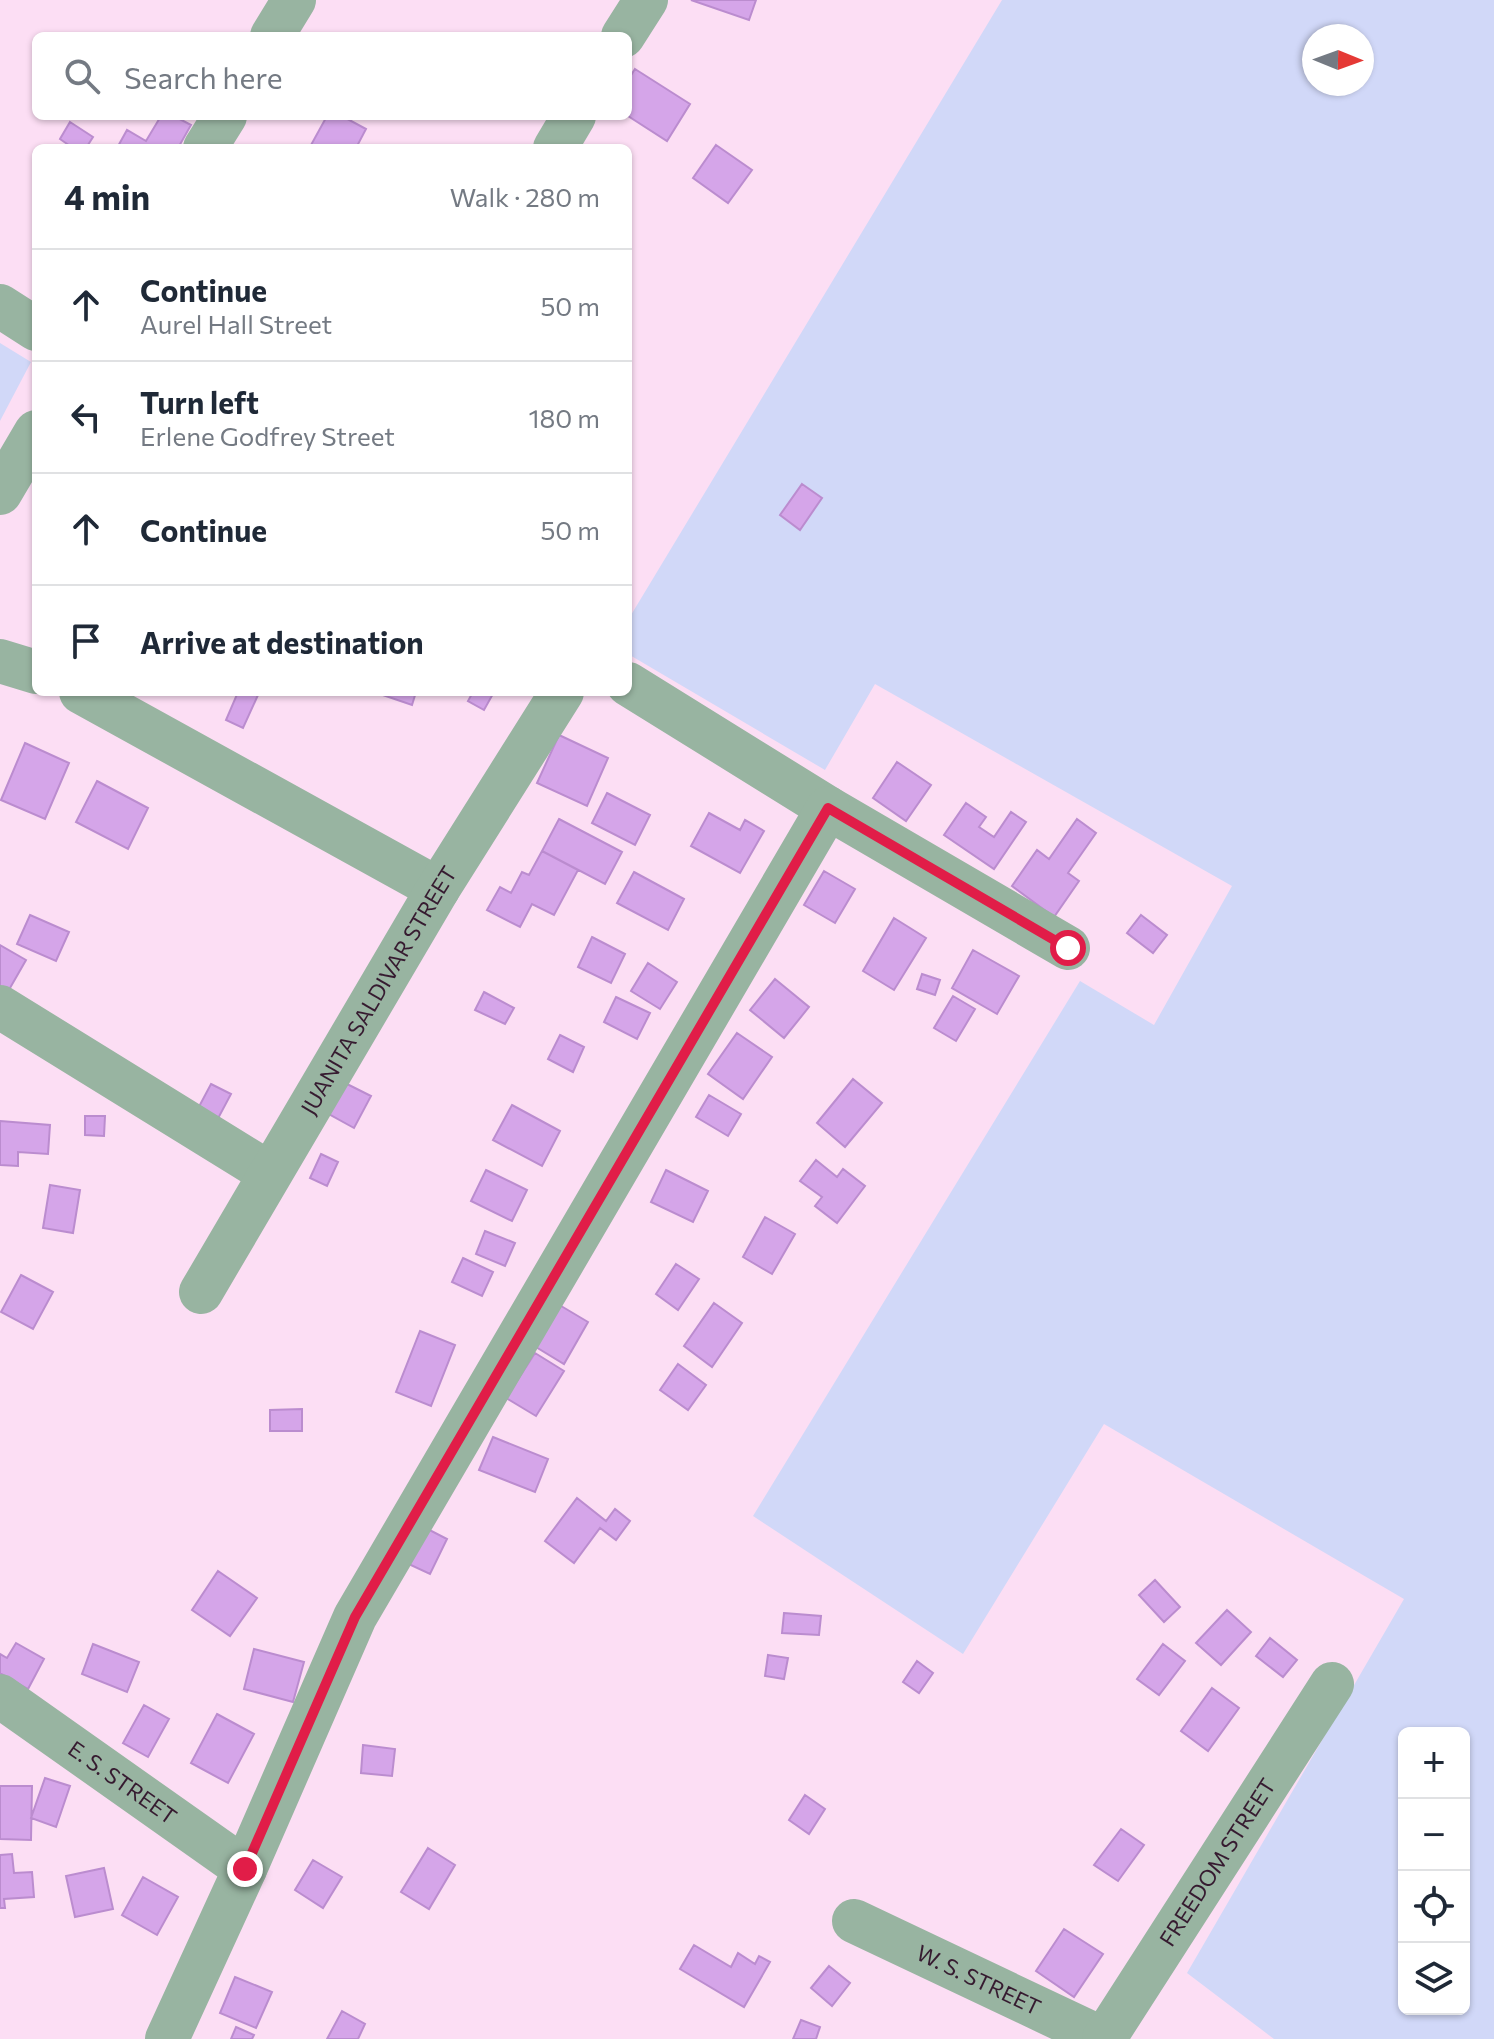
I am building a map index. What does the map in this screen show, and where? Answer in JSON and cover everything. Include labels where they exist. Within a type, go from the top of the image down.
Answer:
[{"type":"street","points":[[274,32],[294,0]]},
{"type":"street","points":[[626,32],[646,0]]},
{"type":"street","points":[[208,144],[222,120]]},
{"type":"street","points":[[557,144],[572,120]]},
{"type":"street","points":[[0,306],[32,326]]},
{"type":"street","points":[[0,493],[32,439]]},
{"type":"street","points":[[0,661],[32,671]]},
{"type":"street","points":[[632,686],[828,808],[1068,948]]},
{"type":"street","points":[[88,696],[438,889]]},
{"type":"street","name":"JUANITA SALDIVAR STREET","points":[[201,1292],[438,889],[559,696]]},
{"type":"street","points":[[167,2039],[355,1617],[828,808]]},
{"type":"street","points":[[0,1007],[269,1173]]},
{"type":"street","name":"FREEDOM STREET","points":[[1104,2039],[1332,1684]]},
{"type":"street","name":"E. S. STREET","points":[[0,1696],[245,1869]]},
{"type":"street","name":"W. S. STREET","points":[[854,1921],[1104,2039]]},
{"type":"shaded area","points":[[1002,0],[1494,0],[1494,2039],[1274,2039],[1187,1973],[1404,1599],[1104,1424],[963,1654],[753,1516],[1080,981],[1154,1025],[1232,886],[875,684],[825,770],[632,656],[632,613]]},
{"type":"shaded area","points":[[0,343],[31,362],[0,421]]},
{"type":"building","points":[[691,0],[756,0],[749,20]]},
{"type":"building","points":[[635,69],[690,104],[667,141],[632,119],[632,74]]},
{"type":"building","points":[[159,120],[182,120],[191,125],[180,144],[119,144],[127,130],[146,141]]},
{"type":"building","points":[[325,120],[349,120],[366,129],[358,144],[312,144]]},
{"type":"building","points":[[70,122],[93,137],[89,144],[67,144],[60,139]]},
{"type":"building","points":[[716,145],[752,170],[728,203],[693,178]]},
{"type":"building","points":[[802,484],[822,498],[800,530],[780,515]]},
{"type":"building","points":[[236,696],[258,696],[243,728],[226,720]]},
{"type":"building","points":[[386,696],[415,696],[412,705]]},
{"type":"building","points":[[471,696],[492,696],[484,710],[468,701]]},
{"type":"building","points":[[559,735],[608,758],[587,806],[537,783]]},
{"type":"building","points":[[25,743],[69,763],[45,819],[1,800]]},
{"type":"building","points":[[897,762],[931,785],[906,821],[873,798]]},
{"type":"building","points":[[97,781],[148,808],[128,849],[76,822]]},
{"type":"building","points":[[607,793],[650,815],[635,845],[592,823]]},
{"type":"building","points":[[966,803],[986,817],[979,827],[994,837],[1011,812],[1026,822],[994,869],[944,835]]},
{"type":"building","points":[[709,813],[740,830],[745,820],[764,831],[740,873],[691,846]]},
{"type":"building","points":[[559,819],[622,852],[605,884],[542,851]]},
{"type":"building","points":[[1077,819],[1096,833],[1068,873],[1079,881],[1054,917],[1012,886],[1037,850],[1049,859]]},
{"type":"building","points":[[542,851],[578,870],[554,915],[532,904],[520,927],[487,910],[500,887],[511,893],[522,872],[529,875]]},
{"type":"building","points":[[824,871],[855,889],[835,923],[804,905]]},
{"type":"building","points":[[634,872],[684,899],[668,930],[617,903]]},
{"type":"building","points":[[30,915],[69,932],[56,961],[17,944]]},
{"type":"building","points":[[1141,915],[1167,935],[1153,953],[1127,933]]},
{"type":"building","points":[[894,918],[926,938],[894,990],[863,971]]},
{"type":"building","points":[[592,937],[625,954],[611,983],[578,967]]},
{"type":"building","points":[[0,945],[26,960],[6,995],[0,992]]},
{"type":"building","points":[[973,950],[1019,976],[997,1014],[952,988]]},
{"type":"building","points":[[648,963],[677,982],[660,1009],[631,991]]},
{"type":"building","points":[[922,974],[940,980],[935,995],[917,989]]},
{"type":"building","points":[[775,979],[809,1007],[784,1038],[750,1010]]},
{"type":"building","points":[[484,992],[514,1008],[505,1024],[475,1010]]},
{"type":"building","points":[[953,996],[975,1009],[956,1041],[934,1028]]},
{"type":"building","points":[[616,997],[650,1013],[637,1039],[604,1022]]},
{"type":"building","points":[[737,1033],[772,1057],[743,1099],[708,1074]]},
{"type":"building","points":[[560,1035],[584,1047],[573,1072],[548,1059]]},
{"type":"building","points":[[853,1079],[882,1103],[845,1147],[817,1123]]},
{"type":"building","points":[[343,1082],[371,1096],[354,1128],[327,1113]]},
{"type":"building","points":[[211,1084],[231,1094],[214,1126],[194,1116]]},
{"type":"building","points":[[709,1095],[741,1114],[728,1136],[696,1117]]},
{"type":"building","points":[[512,1105],[560,1131],[542,1166],[493,1140]]},
{"type":"building","points":[[85,1116],[105,1116],[104,1136],[85,1135]]},
{"type":"building","points":[[0,1121],[50,1125],[48,1154],[18,1152],[18,1166],[0,1165]]},
{"type":"building","points":[[321,1154],[338,1162],[327,1186],[310,1178]]},
{"type":"building","points":[[816,1160],[837,1177],[843,1169],[865,1186],[837,1223],[815,1206],[822,1197],[800,1181]]},
{"type":"building","points":[[486,1170],[527,1190],[512,1221],[471,1201]]},
{"type":"building","points":[[666,1170],[708,1191],[693,1222],[651,1202]]},
{"type":"building","points":[[50,1185],[80,1190],[73,1233],[43,1228]]},
{"type":"building","points":[[765,1217],[795,1234],[772,1274],[743,1257]]},
{"type":"building","points":[[485,1231],[515,1243],[505,1266],[476,1254]]},
{"type":"building","points":[[463,1258],[493,1272],[482,1296],[452,1282]]},
{"type":"building","points":[[676,1264],[699,1279],[678,1310],[656,1294]]},
{"type":"building","points":[[21,1275],[53,1292],[33,1329],[1,1312]]},
{"type":"building","points":[[551,1300],[588,1322],[564,1364],[526,1341]]},
{"type":"building","points":[[714,1303],[742,1323],[712,1367],[684,1346]]},
{"type":"building","points":[[420,1331],[455,1345],[431,1406],[396,1392]]},
{"type":"building","points":[[535,1353],[564,1371],[536,1416],[506,1398]]},
{"type":"building","points":[[678,1364],[706,1385],[688,1410],[660,1390]]},
{"type":"building","points":[[302,1409],[302,1431],[270,1431],[270,1410]]},
{"type":"building","points":[[493,1437],[548,1459],[535,1492],[479,1470]]},
{"type":"building","points":[[577,1498],[606,1521],[615,1509],[630,1521],[616,1540],[600,1528],[574,1563],[545,1541]]},
{"type":"building","points":[[418,1524],[447,1539],[430,1574],[400,1560]]},
{"type":"building","points":[[218,1571],[257,1598],[230,1636],[192,1610]]},
{"type":"building","points":[[1155,1580],[1180,1607],[1164,1622],[1139,1595]]},
{"type":"building","points":[[1227,1610],[1251,1632],[1221,1665],[1196,1643]]},
{"type":"building","points":[[784,1613],[821,1616],[819,1635],[782,1633]]},
{"type":"building","points":[[1270,1638],[1297,1660],[1283,1677],[1256,1656]]},
{"type":"building","points":[[16,1643],[44,1659],[28,1689],[0,1673],[0,1654],[7,1658]]},
{"type":"building","points":[[93,1644],[139,1662],[127,1692],[82,1674]]},
{"type":"building","points":[[1163,1644],[1185,1661],[1159,1695],[1137,1679]]},
{"type":"building","points":[[254,1649],[304,1662],[293,1702],[244,1689]]},
{"type":"building","points":[[768,1655],[788,1658],[784,1679],[765,1676]]},
{"type":"building","points":[[917,1661],[933,1673],[919,1693],[903,1682]]},
{"type":"building","points":[[1212,1688],[1239,1708],[1208,1751],[1181,1731]]},
{"type":"building","points":[[144,1705],[169,1719],[148,1757],[123,1743]]},
{"type":"building","points":[[217,1714],[254,1734],[228,1783],[191,1763]]},
{"type":"building","points":[[363,1745],[395,1749],[392,1776],[361,1773]]},
{"type":"building","points":[[45,1778],[70,1786],[56,1827],[31,1818]]},
{"type":"building","points":[[0,1786],[32,1786],[31,1840],[0,1839]]},
{"type":"building","points":[[805,1795],[825,1809],[809,1834],[789,1820]]},
{"type":"building","points":[[1121,1829],[1144,1845],[1118,1881],[1094,1865]]},
{"type":"building","points":[[428,1848],[455,1865],[429,1909],[401,1892]]},
{"type":"building","points":[[12,1854],[14,1873],[32,1872],[34,1897],[4,1899],[5,1908],[0,1908],[0,1855]]},
{"type":"building","points":[[313,1860],[342,1877],[323,1908],[295,1890]]},
{"type":"building","points":[[104,1868],[113,1909],[75,1917],[66,1876]]},
{"type":"building","points":[[143,1877],[178,1897],[157,1935],[122,1915]]},
{"type":"building","points":[[1064,1929],[1103,1954],[1074,1997],[1036,1971]]},
{"type":"building","points":[[694,1945],[731,1967],[738,1953],[755,1964],[759,1956],[770,1962],[744,2007],[680,1969]]},
{"type":"building","points":[[829,1966],[850,1983],[832,2006],[811,1988]]},
{"type":"building","points":[[235,1977],[272,1992],[256,2028],[220,2013]]},
{"type":"building","points":[[342,2011],[365,2024],[358,2039],[327,2039]]},
{"type":"building","points":[[801,2020],[820,2027],[816,2039],[793,2039]]},
{"type":"building","points":[[236,2027],[254,2035],[252,2039],[231,2039]]},
{"type":"route","points":[[245,1869],[355,1617],[828,808],[1068,948]]}]
